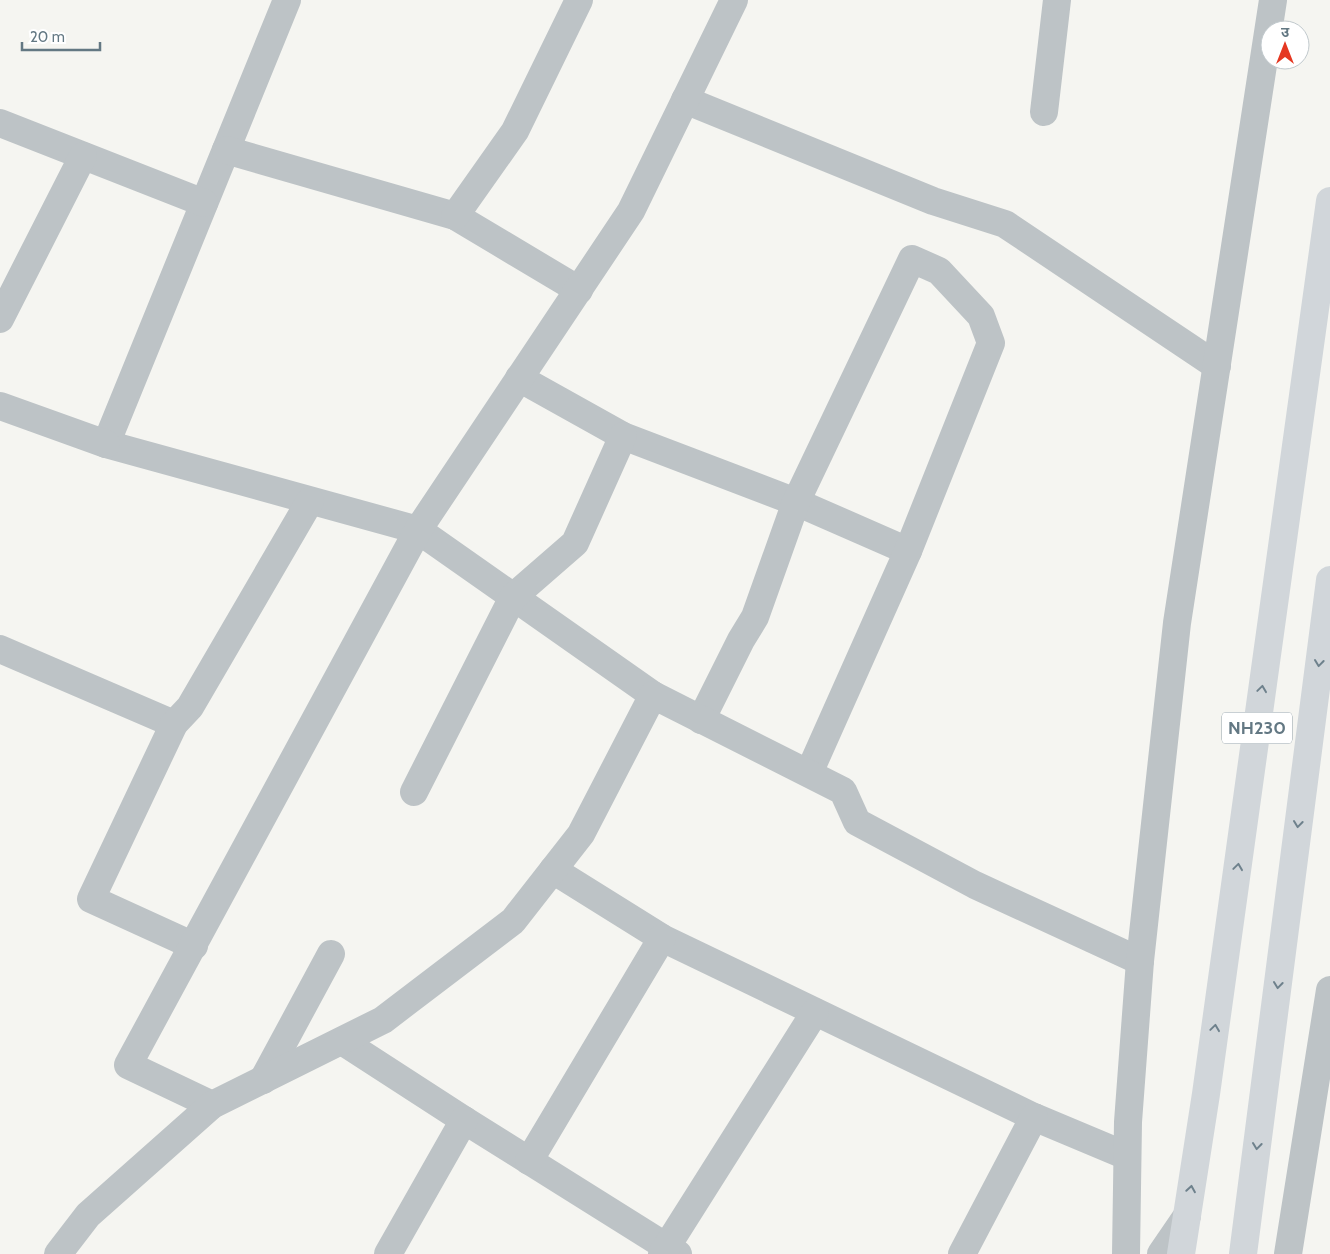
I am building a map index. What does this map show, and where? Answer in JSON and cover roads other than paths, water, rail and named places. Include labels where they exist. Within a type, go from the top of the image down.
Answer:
[{"type":"highway","name":"NH230","points":[[1181,1254],[1206,1094],[1330,201]]},
{"type":"highway","name":"NH230","points":[[1243,1254],[1330,580]]},
{"type":"street","points":[[106,444],[287,0]]},
{"type":"street","points":[[455,216],[515,131],[579,0]]},
{"type":"street","points":[[212,1106],[128,1066],[418,530],[631,211],[732,0]]},
{"type":"street","points":[[1044,112],[1057,0]]},
{"type":"street","points":[[1126,1254],[1128,1122],[1140,961],[1177,623],[1273,0]]},
{"type":"street","points":[[685,100],[933,201],[1005,224],[1217,366]]},
{"type":"street","points":[[0,122],[204,203]]},
{"type":"street","points":[[226,150],[455,216],[579,290]]},
{"type":"street","points":[[0,319],[83,156]]},
{"type":"street","points":[[702,720],[741,640],[755,617],[796,502],[912,259],[939,271],[981,316],[991,343],[908,551],[809,773]]},
{"type":"street","points":[[519,378],[623,436],[796,502],[908,551]]},
{"type":"street","points":[[0,406],[106,444],[418,530],[653,695],[843,791],[856,822],[974,885],[1140,961]]},
{"type":"street","points":[[414,792],[513,597],[575,543],[623,436]]},
{"type":"street","points":[[194,946],[91,899],[174,724],[190,707],[310,501]]},
{"type":"street","points":[[0,649],[174,724]]},
{"type":"street","points":[[58,1254],[88,1215],[212,1106],[383,1020],[513,920],[581,834],[653,695]]},
{"type":"street","points":[[553,870],[662,938],[1034,1117],[1127,1156]]},
{"type":"street","points":[[529,1161],[662,938]]},
{"type":"street","points":[[262,1080],[331,954]]},
{"type":"street","points":[[1288,1254],[1330,990]]},
{"type":"street","points":[[342,1040],[669,1252],[815,1012]]},
{"type":"street","points":[[962,1254],[1034,1117]]},
{"type":"street","points":[[388,1254],[464,1120]]},
{"type":"street","points":[[1161,1254],[1187,1216]]}]
